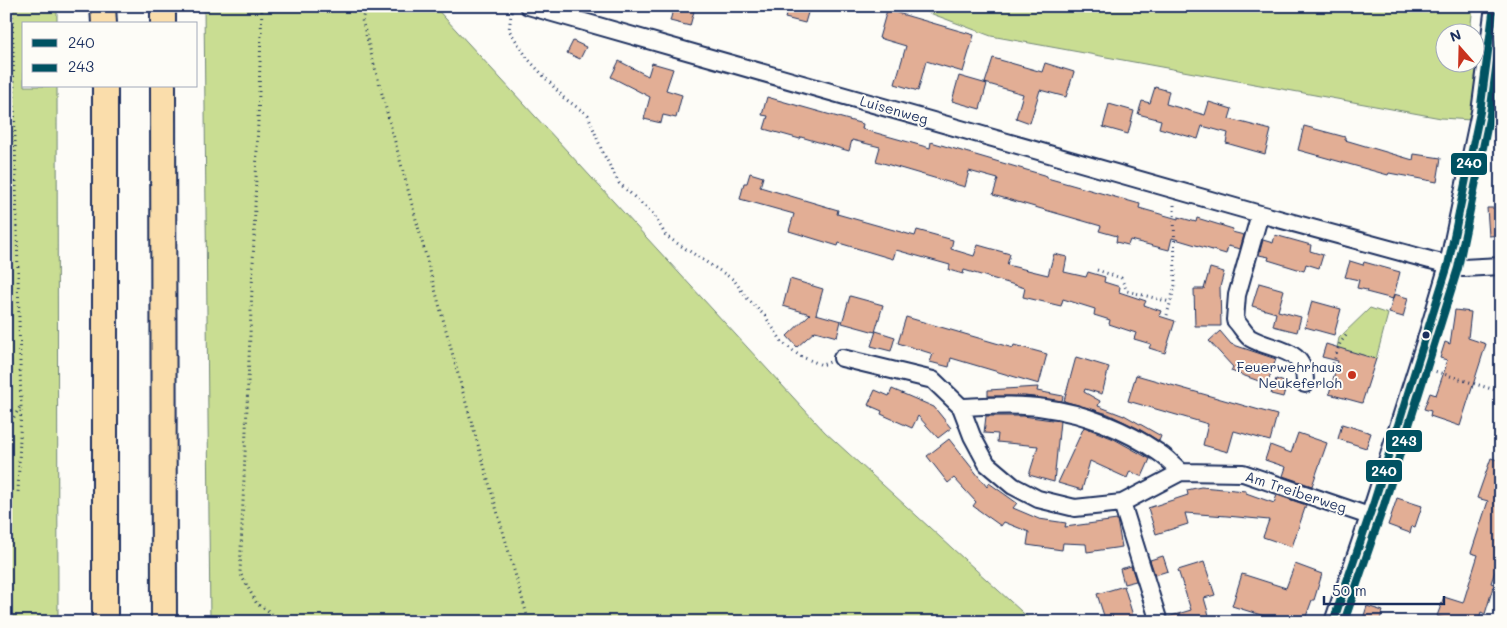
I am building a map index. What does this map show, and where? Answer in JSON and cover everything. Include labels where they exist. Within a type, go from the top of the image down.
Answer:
[{"type":"highway","points":[[103,6],[104,22]]},
{"type":"highway","points":[[163,22],[164,6]]},
{"type":"highway","points":[[105,88],[105,622]]},
{"type":"highway","points":[[163,88],[164,622]]},
{"type":"street","name":"Luisenweg","points":[[528,6],[1260,214],[1463,268],[1501,266]]},
{"type":"street","points":[[1333,622],[1423,348],[1448,264],[1480,112],[1494,6]]},
{"type":"street","points":[[1260,214],[1237,295],[1235,320],[1249,337],[1290,353],[1302,364],[1305,384]]},
{"type":"street","name":"Am Treiberweg","points":[[842,358],[933,380],[961,407],[972,436],[987,464],[1013,486],[1038,499],[1075,508],[1122,503],[1181,472],[1243,473],[1369,516]]},
{"type":"street","points":[[961,407],[1000,405],[1046,408],[1084,417],[1125,433],[1151,447],[1181,472]]},
{"type":"street","points":[[1122,503],[1159,622]]},
{"type":"path","points":[[12,6],[21,407],[18,494]]},
{"type":"path","points":[[262,6],[240,573],[257,604],[286,622]]},
{"type":"path","points":[[366,6],[362,20],[460,379],[529,622]]},
{"type":"path","points":[[512,6],[509,30],[528,60],[564,98],[588,115],[618,183],[654,215],[666,236],[734,280],[746,297],[766,316],[784,343],[800,356],[822,365],[842,358]]},
{"type":"path","points":[[1167,315],[1175,285],[1173,189]]},
{"type":"path","points":[[1096,270],[1121,278],[1127,290],[1170,302]]},
{"type":"path","points":[[1322,372],[1332,367],[1340,343],[1348,333]]},
{"type":"path","points":[[1431,370],[1498,391],[1501,390]]},
{"type":"path","points":[[6,430],[21,407]]},
{"type":"green space","points":[[6,6],[57,6],[57,22],[22,22],[22,88],[57,88],[58,622],[6,622]]},
{"type":"green space","points":[[204,6],[434,6],[825,432],[1033,622],[210,622]]},
{"type":"green space","points":[[911,6],[1473,6],[1471,22],[1434,22],[1434,72],[1484,72],[1484,55],[1501,60],[1501,122],[1441,118],[991,36]]},
{"type":"green space","points":[[1370,308],[1388,314],[1376,359],[1337,348],[1339,338]]},
{"type":"building","points":[[674,6],[694,11],[690,26],[670,21]]},
{"type":"building","points":[[789,6],[810,6],[805,23],[785,18]]},
{"type":"building","points":[[887,10],[974,35],[963,72],[926,61],[918,91],[895,84],[906,46],[879,38]]},
{"type":"building","points":[[573,41],[586,47],[580,59],[567,53]]},
{"type":"building","points":[[993,58],[1042,72],[1045,63],[1074,72],[1066,97],[1040,90],[1030,123],[1016,118],[1023,94],[985,83]]},
{"type":"building","points":[[619,61],[648,76],[652,63],[673,69],[666,90],[682,95],[676,118],[663,115],[661,123],[644,119],[650,97],[611,77]]},
{"type":"building","points":[[959,76],[987,84],[980,109],[952,101]]},
{"type":"building","points":[[1155,87],[1169,91],[1166,104],[1205,115],[1209,102],[1232,109],[1229,119],[1271,130],[1265,154],[1226,143],[1228,133],[1202,126],[1198,139],[1159,128],[1161,120],[1138,114],[1142,101],[1150,103]]},
{"type":"building","points":[[767,97],[863,124],[862,129],[930,148],[931,142],[1047,176],[1047,178],[1140,204],[1139,208],[1178,219],[1178,217],[1196,222],[1197,218],[1233,229],[1232,232],[1244,235],[1240,249],[1228,246],[1226,254],[1172,238],[1169,250],[1130,240],[1128,245],[1116,242],[1117,236],[1099,231],[1101,226],[993,195],[998,179],[969,171],[965,187],[876,161],[880,147],[852,140],[849,151],[801,137],[800,139],[764,129],[768,116],[762,115]]},
{"type":"building","points":[[1109,104],[1134,111],[1128,134],[1103,127]]},
{"type":"building","points":[[1304,126],[1345,137],[1345,140],[1413,160],[1414,154],[1441,158],[1437,182],[1389,173],[1388,175],[1298,150]]},
{"type":"building","points":[[750,173],[763,177],[760,187],[838,210],[837,214],[915,236],[917,230],[953,240],[951,249],[974,256],[978,245],[1010,254],[1007,265],[1048,275],[1054,254],[1067,257],[1064,272],[1086,277],[1088,272],[1105,277],[1104,282],[1120,287],[1119,292],[1146,301],[1144,305],[1161,311],[1159,316],[1175,321],[1165,353],[1149,348],[1151,344],[1134,339],[1136,333],[1109,324],[1110,320],[1094,315],[1095,309],[1063,299],[1061,306],[1023,297],[1025,288],[964,270],[963,274],[949,270],[950,265],[896,250],[893,259],[839,243],[838,246],[789,231],[794,214],[740,199],[744,183],[747,183]]},
{"type":"building","points":[[1487,208],[1501,208],[1501,235],[1489,236]]},
{"type":"building","points":[[1275,235],[1311,245],[1310,251],[1323,255],[1319,268],[1306,264],[1304,271],[1268,260],[1269,257],[1259,255],[1263,240],[1273,243]]},
{"type":"building","points":[[1350,261],[1363,265],[1364,262],[1400,272],[1393,299],[1357,288],[1359,280],[1345,277]]},
{"type":"building","points":[[1210,268],[1224,272],[1220,287],[1221,326],[1195,326],[1194,289],[1204,289]]},
{"type":"building","points":[[790,279],[823,289],[816,314],[841,321],[837,337],[815,331],[797,347],[787,336],[810,314],[783,306]]},
{"type":"building","points":[[1259,283],[1284,290],[1278,311],[1301,317],[1297,332],[1273,326],[1276,313],[1252,306]]},
{"type":"building","points":[[1394,294],[1408,298],[1403,317],[1389,313]]},
{"type":"building","points":[[850,296],[883,305],[875,332],[842,323]]},
{"type":"building","points":[[1312,301],[1341,309],[1334,335],[1305,327]]},
{"type":"building","points":[[1455,310],[1471,312],[1468,338],[1486,344],[1460,426],[1430,416],[1431,411],[1424,409],[1430,393],[1436,395],[1446,366],[1447,360],[1440,358],[1445,342],[1450,344]]},
{"type":"building","points":[[906,317],[1013,348],[1014,345],[1047,354],[1039,384],[951,358],[949,367],[930,362],[933,354],[898,343]]},
{"type":"building","points":[[876,331],[895,337],[891,351],[871,346]]},
{"type":"building","points":[[1220,331],[1231,344],[1276,359],[1267,384],[1231,371],[1233,367],[1209,341]]},
{"type":"building","points":[[1326,344],[1376,359],[1362,403],[1329,394],[1338,361],[1322,357]]},
{"type":"building","points":[[1076,357],[1109,367],[1102,394],[1085,389],[1084,392],[1100,401],[1098,406],[1124,415],[1161,436],[1159,441],[1108,414],[1064,401]]},
{"type":"building","points":[[1136,375],[1277,415],[1270,441],[1234,431],[1228,452],[1203,445],[1208,424],[1128,401]]},
{"type":"building","points":[[1276,379],[1287,383],[1283,397],[1271,394]]},
{"type":"building","points":[[1038,387],[1037,391],[1063,396],[1062,401],[1025,396],[988,396],[988,390]]},
{"type":"building","points":[[892,389],[934,407],[951,428],[938,438],[918,416],[912,428],[881,414],[882,411],[868,405],[875,390],[889,396]]},
{"type":"building","points":[[986,416],[1023,416],[1060,421],[1054,482],[1029,475],[1038,446],[997,442],[998,434],[984,433]]},
{"type":"building","points":[[1342,424],[1371,433],[1366,448],[1338,439]]},
{"type":"building","points":[[1084,427],[1114,439],[1150,459],[1142,477],[1130,471],[1127,478],[1090,461],[1082,490],[1058,483]]},
{"type":"building","points":[[1298,433],[1327,443],[1312,486],[1283,476],[1286,467],[1265,460],[1270,445],[1291,453]]},
{"type":"building","points":[[949,439],[987,487],[989,483],[1017,503],[1013,508],[1039,519],[1066,523],[1065,527],[1117,520],[1122,547],[1087,552],[1086,544],[1063,543],[1062,550],[1027,545],[1029,532],[1004,522],[1001,526],[973,506],[976,502],[954,478],[948,483],[927,456]]},
{"type":"building","points":[[1491,458],[1501,461],[1501,554],[1491,583],[1494,584],[1485,614],[1481,612],[1478,622],[1454,622],[1437,616],[1444,597],[1463,603],[1478,555],[1471,553],[1488,501],[1477,498]]},
{"type":"building","points":[[1201,487],[1246,491],[1246,493],[1274,503],[1277,495],[1306,505],[1292,547],[1263,537],[1269,520],[1185,513],[1188,524],[1156,534],[1148,508],[1188,495],[1187,490]]},
{"type":"building","points":[[1397,498],[1422,506],[1415,527],[1412,526],[1410,533],[1388,525]]},
{"type":"building","points":[[1163,556],[1168,571],[1155,575],[1150,560]]},
{"type":"building","points":[[1204,562],[1215,595],[1204,598],[1211,622],[1169,622],[1168,617],[1191,610],[1178,570]]},
{"type":"building","points":[[1295,564],[1322,574],[1314,600],[1312,600],[1304,622],[1283,622],[1232,606],[1242,574],[1286,588]]},
{"type":"building","points":[[1131,566],[1136,581],[1124,584],[1120,569]]},
{"type":"building","points":[[1124,586],[1134,619],[1127,622],[1106,622],[1097,594]]},
{"type":"building","points":[[1367,606],[1383,611],[1379,622],[1362,622]]},
{"type":"transit line","name":"240","points":[[1333,622],[1374,502],[1448,265],[1480,112],[1494,6]]},
{"type":"transit line","name":"243","points":[[1344,622],[1384,505],[1458,268],[1490,114],[1501,31]]},
{"type":"place","name":"Feuerwehrhaus Neukeferloh","points":[[1352,375]]}]
